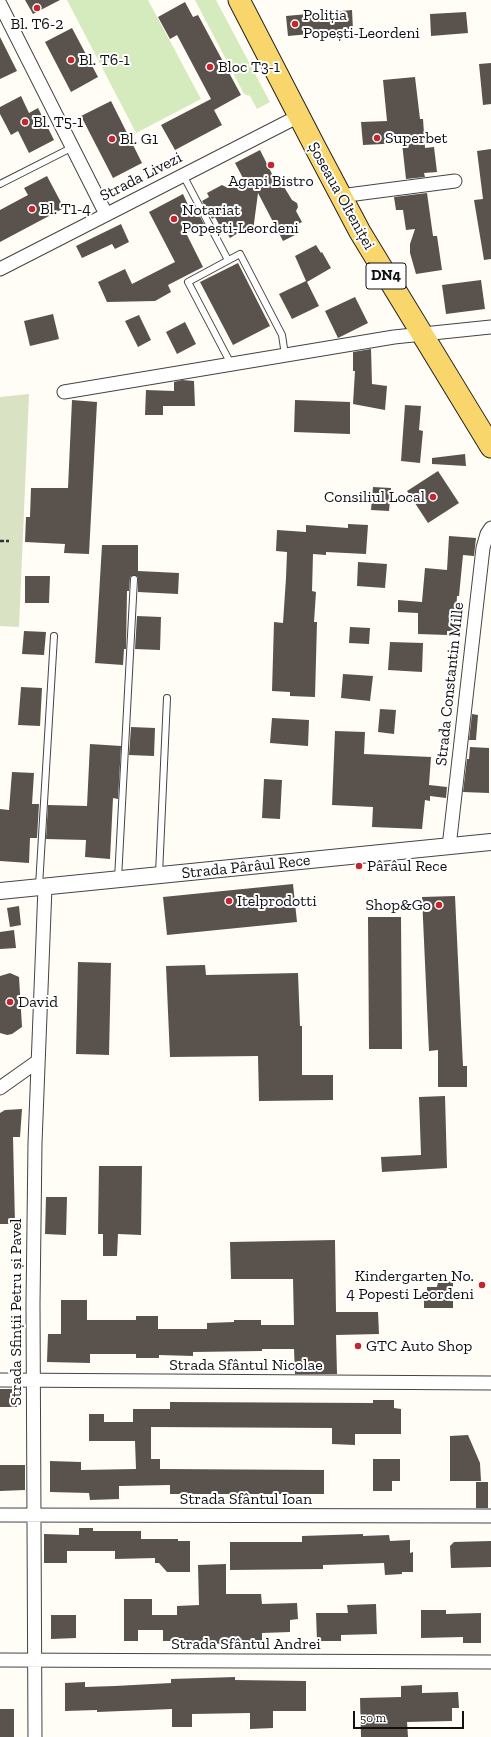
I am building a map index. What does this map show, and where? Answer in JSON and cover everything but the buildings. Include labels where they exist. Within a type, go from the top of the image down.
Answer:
[{"type":"main road","name":"Șoseaua Olteniței","points":[[239,0],[340,196],[421,334],[491,447]]},
{"type":"street","points":[[0,4],[106,214]]},
{"type":"street","name":"Strada Livezi","points":[[0,269],[299,116]]},
{"type":"street","points":[[340,196],[455,181]]},
{"type":"street","points":[[64,392],[421,334],[491,327]]},
{"type":"street","name":"Strada Constantin Mille","points":[[449,846],[483,548],[486,534],[491,528]]},
{"type":"street","name":"Strada Pârâul Rece","points":[[0,891],[491,842]]},
{"type":"street","name":"Strada Sfinții Petru și Pavel","points":[[34,1737],[33,1380],[42,887]]},
{"type":"street","points":[[0,1088],[38,1061]]},
{"type":"street","name":"Strada Sfântul Nicolae","points":[[0,1380],[491,1384]]},
{"type":"street","name":"Strada Sfântul Ioan","points":[[0,1516],[491,1516]]},
{"type":"street","name":"Strada Sfântul Andrei","points":[[0,1660],[491,1662]]},
{"type":"lane","points":[[0,184],[72,147]]},
{"type":"lane","points":[[183,175],[228,260]]},
{"type":"lane","points":[[232,364],[188,282],[240,254],[282,335],[285,355]]},
{"type":"lane","points":[[118,879],[134,579]]},
{"type":"lane","points":[[42,887],[54,636]]},
{"type":"lane","points":[[159,876],[167,698]]},
{"type":"path","points":[[0,541],[9,541]]},
{"type":"green space","points":[[67,0],[148,0],[201,99],[136,133]]},
{"type":"green space","points":[[195,0],[216,0],[270,102],[257,109],[250,96],[244,94]]},
{"type":"green space","points":[[29,394],[19,627],[0,626],[0,397]]},
{"type":"place","name":"Bl. T6-2","points":[[37,8]]},
{"type":"place","name":"Poliția Popești-Leordeni","points":[[295,24]]},
{"type":"place","name":"Bl. T6-1","points":[[71,60]]},
{"type":"place","name":"Bloc T3-1","points":[[210,67]]},
{"type":"place","name":"Bl. T5-1","points":[[25,122]]},
{"type":"place","name":"Superbet","points":[[377,138]]},
{"type":"place","name":"Bl. G1","points":[[112,139]]},
{"type":"place","name":"Agapi Bistro","points":[[271,165]]},
{"type":"place","name":"Bl. T1-4","points":[[32,209]]},
{"type":"place","name":"Notariat Popești-Leordeni","points":[[174,219]]},
{"type":"place","name":"Consiliul Local","points":[[433,497]]},
{"type":"place","name":"Pârâul Rece","points":[[359,866]]},
{"type":"place","name":"Itelprodotti","points":[[229,901]]},
{"type":"place","name":"Shop&Go","points":[[439,905]]},
{"type":"place","name":"David","points":[[10,1002]]},
{"type":"place","name":"Kindergarten No. 4 Popesti Leordeni","points":[[482,1285]]},
{"type":"place","name":"GTC Auto Shop","points":[[358,1346]]}]
